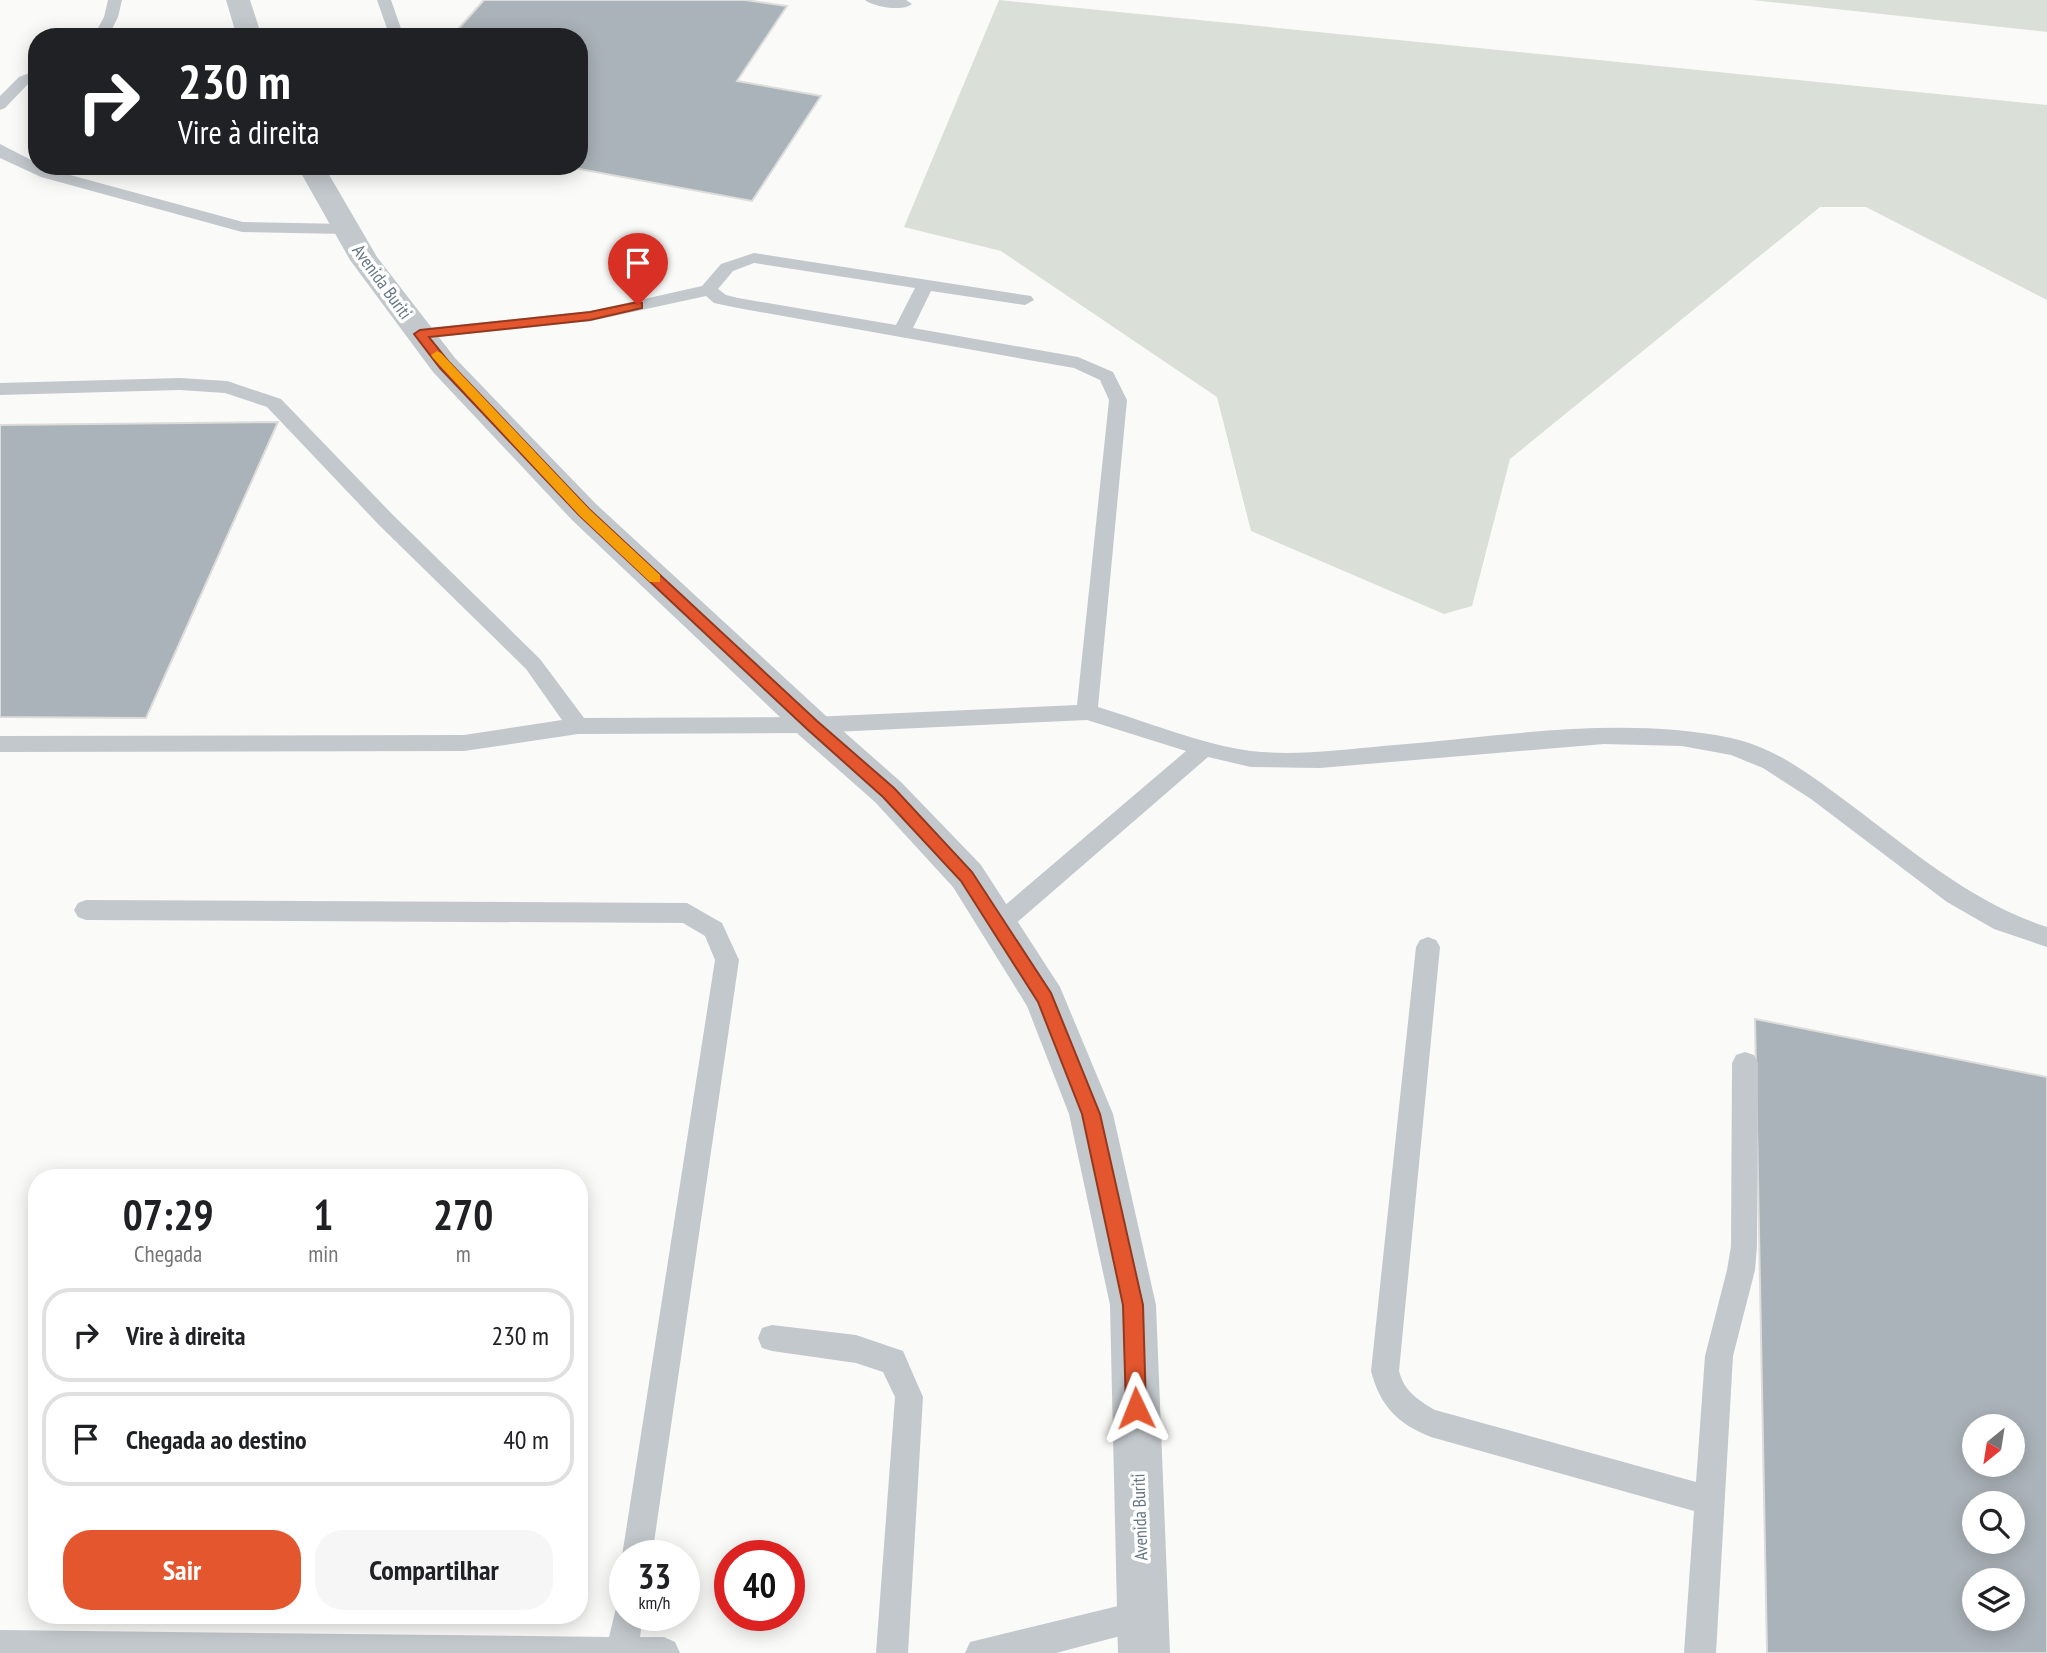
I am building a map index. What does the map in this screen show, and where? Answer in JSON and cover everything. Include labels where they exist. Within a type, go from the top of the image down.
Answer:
[{"type":"street","points":[[238,0],[247,28]]},
{"type":"street","name":"Avenida Buriti","points":[[315,175],[364,260],[444,365],[584,512],[897,802],[967,876],[1045,999],[1091,1114],[1133,1305],[1144,1653]]},
{"type":"lane","points":[[105,28],[115,0]]},
{"type":"lane","points":[[384,0],[394,28]]},
{"type":"lane","points":[[872,0],[905,4]]},
{"type":"lane","points":[[0,105],[28,78]]},
{"type":"lane","points":[[0,149],[4,154],[28,165]]},
{"type":"lane","points":[[51,175],[242,227],[346,229]]},
{"type":"lane","points":[[709,290],[716,276],[729,263],[754,258],[1025,300]]},
{"type":"lane","points":[[902,332],[925,285]]},
{"type":"lane","points":[[420,334],[590,316],[709,290]]},
{"type":"lane","points":[[709,290],[720,299],[738,303],[1078,363],[1107,376],[1118,400],[1087,712]]},
{"type":"lane","points":[[0,389],[180,384],[227,387],[274,403],[386,520],[533,664],[578,726]]},
{"type":"lane","points":[[0,744],[464,743],[578,726],[812,725],[1087,712],[1204,748],[1251,759],[1278,761],[1320,760],[1604,736],[1682,738],[1734,747],[1771,762],[1819,793],[1955,895],[2002,922],[2047,937]]},
{"type":"lane","points":[[998,925],[1163,780],[1204,748]]},
{"type":"lane","points":[[86,910],[687,912],[714,930],[727,960],[638,1540]]},
{"type":"lane","points":[[1428,947],[1385,1371],[1388,1389],[1409,1412],[1431,1423],[1711,1502]]},
{"type":"lane","points":[[1700,1653],[1719,1356],[1741,1270],[1744,1246],[1745,1063]]},
{"type":"lane","points":[[772,1338],[856,1349],[893,1361],[909,1397],[892,1653]]},
{"type":"lane","points":[[981,1653],[1020,1647],[1143,1615]]},
{"type":"lane","points":[[622,1653],[625,1631]]},
{"type":"lane","points":[[0,1645],[61,1649],[664,1653]]},
{"type":"shaded area","points":[[999,0],[2047,105],[2047,300],[1866,207],[1820,207],[1510,459],[1472,606],[1444,614],[1251,531],[1217,397],[1001,251],[904,227]]},
{"type":"shaded area","points":[[1753,0],[2047,0],[2047,32]]},
{"type":"building","points":[[484,0],[745,0],[787,6],[737,81],[821,96],[752,201],[588,171],[588,28],[459,28]]},
{"type":"building","points":[[278,422],[146,718],[0,717],[0,425]]},
{"type":"building","points":[[1755,1019],[2047,1077],[2047,1653],[1767,1653]]},
{"type":"slow traffic","points":[[437,355],[584,512],[655,578]]},
{"type":"route","points":[[638,305],[590,316],[420,334],[444,365],[584,512],[812,725],[888,792],[967,876],[1045,999],[1091,1114],[1133,1305],[1136,1408]]}]
